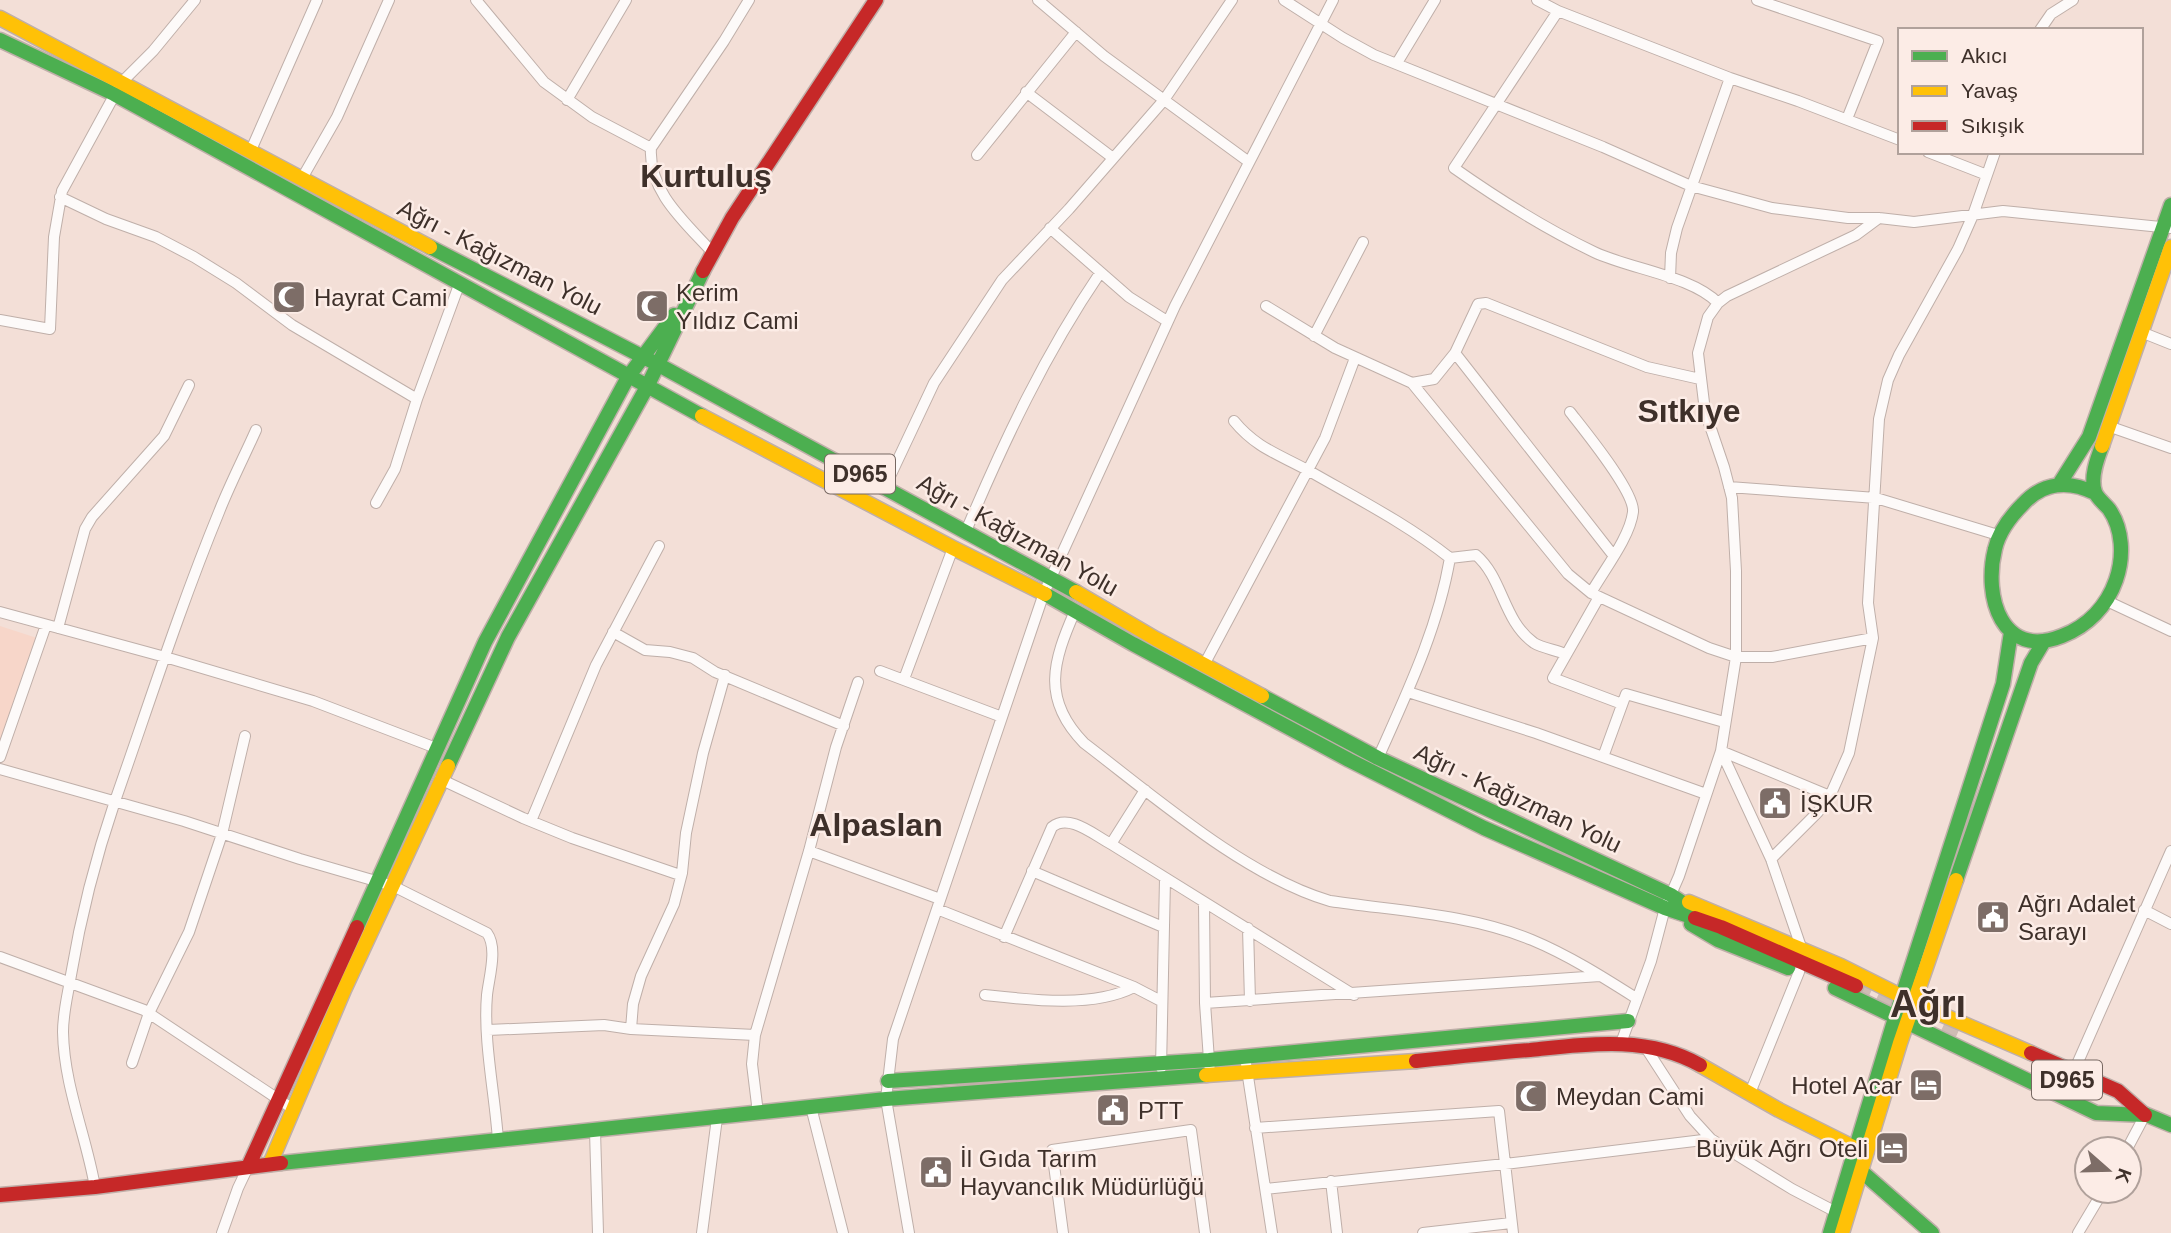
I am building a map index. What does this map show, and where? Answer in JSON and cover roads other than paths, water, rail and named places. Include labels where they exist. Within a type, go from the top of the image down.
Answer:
[{"type":"main road","points":[[270,1164],[344,990],[508,637],[647,387],[692,291],[732,218],[876,0]]},
{"type":"main road","name":"Ağrı - Kağızman Yolu","points":[[0,18],[459,285],[628,377],[1044,593],[1349,760],[1484,828],[1668,902],[1721,928],[1856,986]]},
{"type":"main road","name":"Ağrı - Kağızman Yolu","points":[[0,40],[118,88],[251,150],[301,180],[643,357],[885,487],[1051,577],[1156,639],[1378,758],[1590,856],[1668,902]]},
{"type":"main road","points":[[2060,483],[2089,437],[2167,227],[2171,205]]},
{"type":"main road","points":[[2095,493],[2096,465],[2108,426],[2171,247]]},
{"type":"main road","points":[[248,1167],[485,642],[628,377],[692,291]]},
{"type":"main road","points":[[2060,483],[2083,486],[2095,493],[2116,521],[2121,553],[2118,576],[2108,601],[2095,616],[2079,628],[2043,643],[2021,638],[1997,617],[1990,596],[1993,555],[1998,535],[2010,516],[2039,490],[2060,483]]},
{"type":"main road","points":[[1830,1233],[1855,1148],[1908,1000],[2004,684],[2011,632]]},
{"type":"main road","points":[[1908,1000],[2031,663],[2043,643]]},
{"type":"main road","points":[[1668,902],[1725,916],[1908,1000],[2074,1071],[2118,1091],[2145,1115]]},
{"type":"main road","points":[[1668,902],[1718,940],[1851,995],[2096,1112],[2145,1115]]},
{"type":"main road","points":[[888,1081],[1161,1071],[1628,1021]]},
{"type":"main road","points":[[1842,1233],[1901,1021]]},
{"type":"main road","name":"D965","points":[[1964,1034],[2171,1125]]},
{"type":"main road","points":[[1246,1064],[1362,1066],[1598,1043],[1644,1045],[1667,1050],[1695,1062],[1855,1148]]},
{"type":"main road","points":[[0,1195],[95,1187],[270,1164],[886,1099],[1022,1090],[1161,1071]]},
{"type":"main road","points":[[1861,1171],[1932,1233]]},
{"type":"street","points":[[0,320],[50,329],[54,237],[60,197],[74,166],[118,88],[195,0]]},
{"type":"street","points":[[251,150],[317,0]]},
{"type":"street","points":[[301,180],[337,117],[389,0]]},
{"type":"street","points":[[476,0],[544,82],[592,117],[651,148]]},
{"type":"street","points":[[567,100],[626,0]]},
{"type":"street","points":[[713,253],[659,189],[651,159],[651,148],[749,0]]},
{"type":"street","points":[[1038,0],[1104,56],[1249,162]]},
{"type":"street","points":[[885,487],[934,383],[1002,279],[1164,100],[1232,0]]},
{"type":"street","points":[[1284,0],[1362,49],[1690,186],[1772,208],[1848,218],[1914,222],[2003,211],[2167,227]]},
{"type":"street","points":[[909,1233],[886,1099],[892,1039],[1044,593],[1167,321],[1333,0]]},
{"type":"street","points":[[1397,63],[1435,0]]},
{"type":"street","points":[[1537,0],[1558,11],[1730,78],[1898,139]]},
{"type":"street","points":[[1757,0],[1878,41],[1847,119]]},
{"type":"street","points":[[2040,28],[2051,14],[2073,0]]},
{"type":"street","points":[[1558,11],[1454,168],[1539,222],[1593,251],[1708,292],[1718,303]]},
{"type":"street","points":[[977,155],[1076,32]]},
{"type":"street","points":[[1670,278],[1671,253],[1690,186],[1730,78]]},
{"type":"street","points":[[1026,92],[1113,158]]},
{"type":"street","points":[[1933,154],[1987,176]]},
{"type":"street","points":[[1772,859],[1830,796],[1849,753],[1873,638],[1868,603],[1879,419],[1888,380],[1958,249],[1994,154]]},
{"type":"street","points":[[60,197],[106,219],[156,237],[194,257],[236,283],[292,325],[416,400]]},
{"type":"street","points":[[1621,1043],[1721,751],[1736,657],[1736,571],[1732,498],[1705,411],[1698,353],[1701,337],[1708,317],[1718,303],[1753,282],[1856,235],[1879,218]]},
{"type":"street","points":[[1050,228],[1129,297],[1167,321]]},
{"type":"street","points":[[1314,336],[1363,242]]},
{"type":"street","points":[[966,531],[998,454],[1041,367],[1100,273]]},
{"type":"street","points":[[376,503],[395,469],[416,400],[459,285]]},
{"type":"street","points":[[1412,383],[1434,379],[1455,353],[1478,304],[1486,303],[1647,367],[1700,379]]},
{"type":"street","points":[[1266,306],[1355,358],[1412,383],[1568,575],[1595,595],[1709,648],[1736,657],[1772,657],[1873,638]]},
{"type":"street","points":[[2141,332],[2171,344]]},
{"type":"street","points":[[1455,353],[1613,555]]},
{"type":"street","points":[[1204,664],[1325,438],[1355,358]]},
{"type":"street","points":[[58,628],[85,529],[92,517],[164,436],[189,385]]},
{"type":"street","points":[[1570,412],[1631,498],[1634,508],[1631,520],[1553,678],[1622,704]]},
{"type":"street","points":[[1234,421],[1261,447],[1420,534],[1450,558],[1476,555],[1487,564],[1517,625],[1534,643],[1565,654]]},
{"type":"street","points":[[2108,426],[2171,448]]},
{"type":"street","points":[[95,1187],[85,1138],[67,1076],[63,1034],[64,1007],[94,868],[115,801],[219,510],[256,430]]},
{"type":"street","points":[[1729,487],[1876,498],[1998,535]]},
{"type":"street","points":[[531,821],[596,665],[659,546]]},
{"type":"street","points":[[904,679],[953,548]]},
{"type":"street","points":[[1378,758],[1408,692],[1445,584],[1450,558]]},
{"type":"street","points":[[2108,601],[2171,631]]},
{"type":"street","points":[[1076,611],[1054,666],[1055,693],[1061,712],[1071,729],[1084,743],[1145,790],[1232,852],[1291,887],[1312,896],[1471,922],[1532,940],[1601,976],[1636,998]]},
{"type":"street","points":[[0,612],[313,701],[436,748]]},
{"type":"street","points":[[0,757],[46,625]]},
{"type":"street","points":[[613,632],[645,650],[693,659],[725,676],[844,726]]},
{"type":"street","points":[[880,671],[1002,717]]},
{"type":"street","points":[[631,1029],[633,1004],[641,976],[674,904],[703,753],[725,676]]},
{"type":"street","points":[[758,1113],[752,1064],[755,1034],[858,682]]},
{"type":"street","points":[[1408,692],[1536,733],[1706,794]]},
{"type":"street","points":[[1603,757],[1626,694],[1724,722]]},
{"type":"street","points":[[132,1063],[149,1013],[183,948],[222,834],[245,736]]},
{"type":"street","points":[[1721,751],[1830,796]]},
{"type":"street","points":[[1721,751],[1772,859],[1802,950]]},
{"type":"street","points":[[0,769],[115,801],[393,886],[487,933],[491,938],[492,951],[487,1002],[488,1030],[498,1140]]},
{"type":"street","points":[[440,779],[572,838],[680,875]]},
{"type":"street","points":[[1111,844],[1145,790]]},
{"type":"street","points":[[1004,937],[1049,833],[1057,823],[1071,822],[1354,995]]},
{"type":"street","points":[[809,851],[938,904],[1004,937],[1134,987],[1161,1001]]},
{"type":"street","points":[[2074,1071],[2171,851]]},
{"type":"street","points":[[1032,871],[1163,927]]},
{"type":"street","points":[[1161,1071],[1165,879]]},
{"type":"street","points":[[1204,903],[1205,1003],[1210,1067]]},
{"type":"street","points":[[2144,910],[2171,924]]},
{"type":"street","points":[[1248,928],[1250,1001]]},
{"type":"street","points":[[0,957],[122,1000],[149,1013],[293,1109]]},
{"type":"street","points":[[1750,1093],[1799,972]]},
{"type":"street","points":[[1205,1003],[1354,995],[1601,976]]},
{"type":"street","points":[[985,995],[1064,1000],[1116,997],[1134,987]]},
{"type":"street","points":[[488,1030],[604,1025],[631,1029],[755,1034]]},
{"type":"street","points":[[1644,1045],[1690,1115],[1711,1139],[1792,1189],[1836,1212]]},
{"type":"street","points":[[1246,1064],[1272,1233]]},
{"type":"street","points":[[811,1107],[843,1233]]},
{"type":"street","points":[[1255,1128],[1499,1111],[1512,1228],[1423,1233]]},
{"type":"street","points":[[2134,1135],[2145,1115]]},
{"type":"street","points":[[702,1233],[717,1118]]},
{"type":"street","points":[[595,1130],[598,1233]]},
{"type":"street","points":[[1063,1233],[1052,1150],[1191,1130],[1205,1233]]},
{"type":"street","points":[[1266,1189],[1711,1139]]},
{"type":"street","points":[[222,1233],[248,1167]]},
{"type":"street","points":[[1331,1181],[1337,1233]]},
{"type":"street","points":[[2078,1233],[2095,1205]]},
{"type":"tunnel","points":[[1856,986],[1963,1034]]},
{"type":"place","name":"Hayrat Cami","points":[[289,297]]},
{"type":"place","name":"Kerim Yıldız Cami","points":[[652,306]]},
{"type":"place","name":"İŞKUR","points":[[1775,803]]},
{"type":"place","name":"Ağrı Adalet Sarayı","points":[[1993,917]]},
{"type":"place","name":"Hotel Acar","points":[[1926,1085]]},
{"type":"place","name":"Meydan Cami","points":[[1531,1096]]},
{"type":"place","name":"PTT","points":[[1113,1110]]},
{"type":"place","name":"Büyük Ağrı Oteli","points":[[1892,1148]]},
{"type":"place","name":"İl Gıda Tarım Hayvancılık Müdürlüğü","points":[[936,1172]]},
{"type":"district","name":"Kurtuluş","points":[[706,176]]},
{"type":"district","name":"Sıtkıye","points":[[1689,411]]},
{"type":"district","name":"Alpaslan","points":[[876,825]]},
{"type":"district","name":"Ağrı","points":[[1928,1004]]}]
